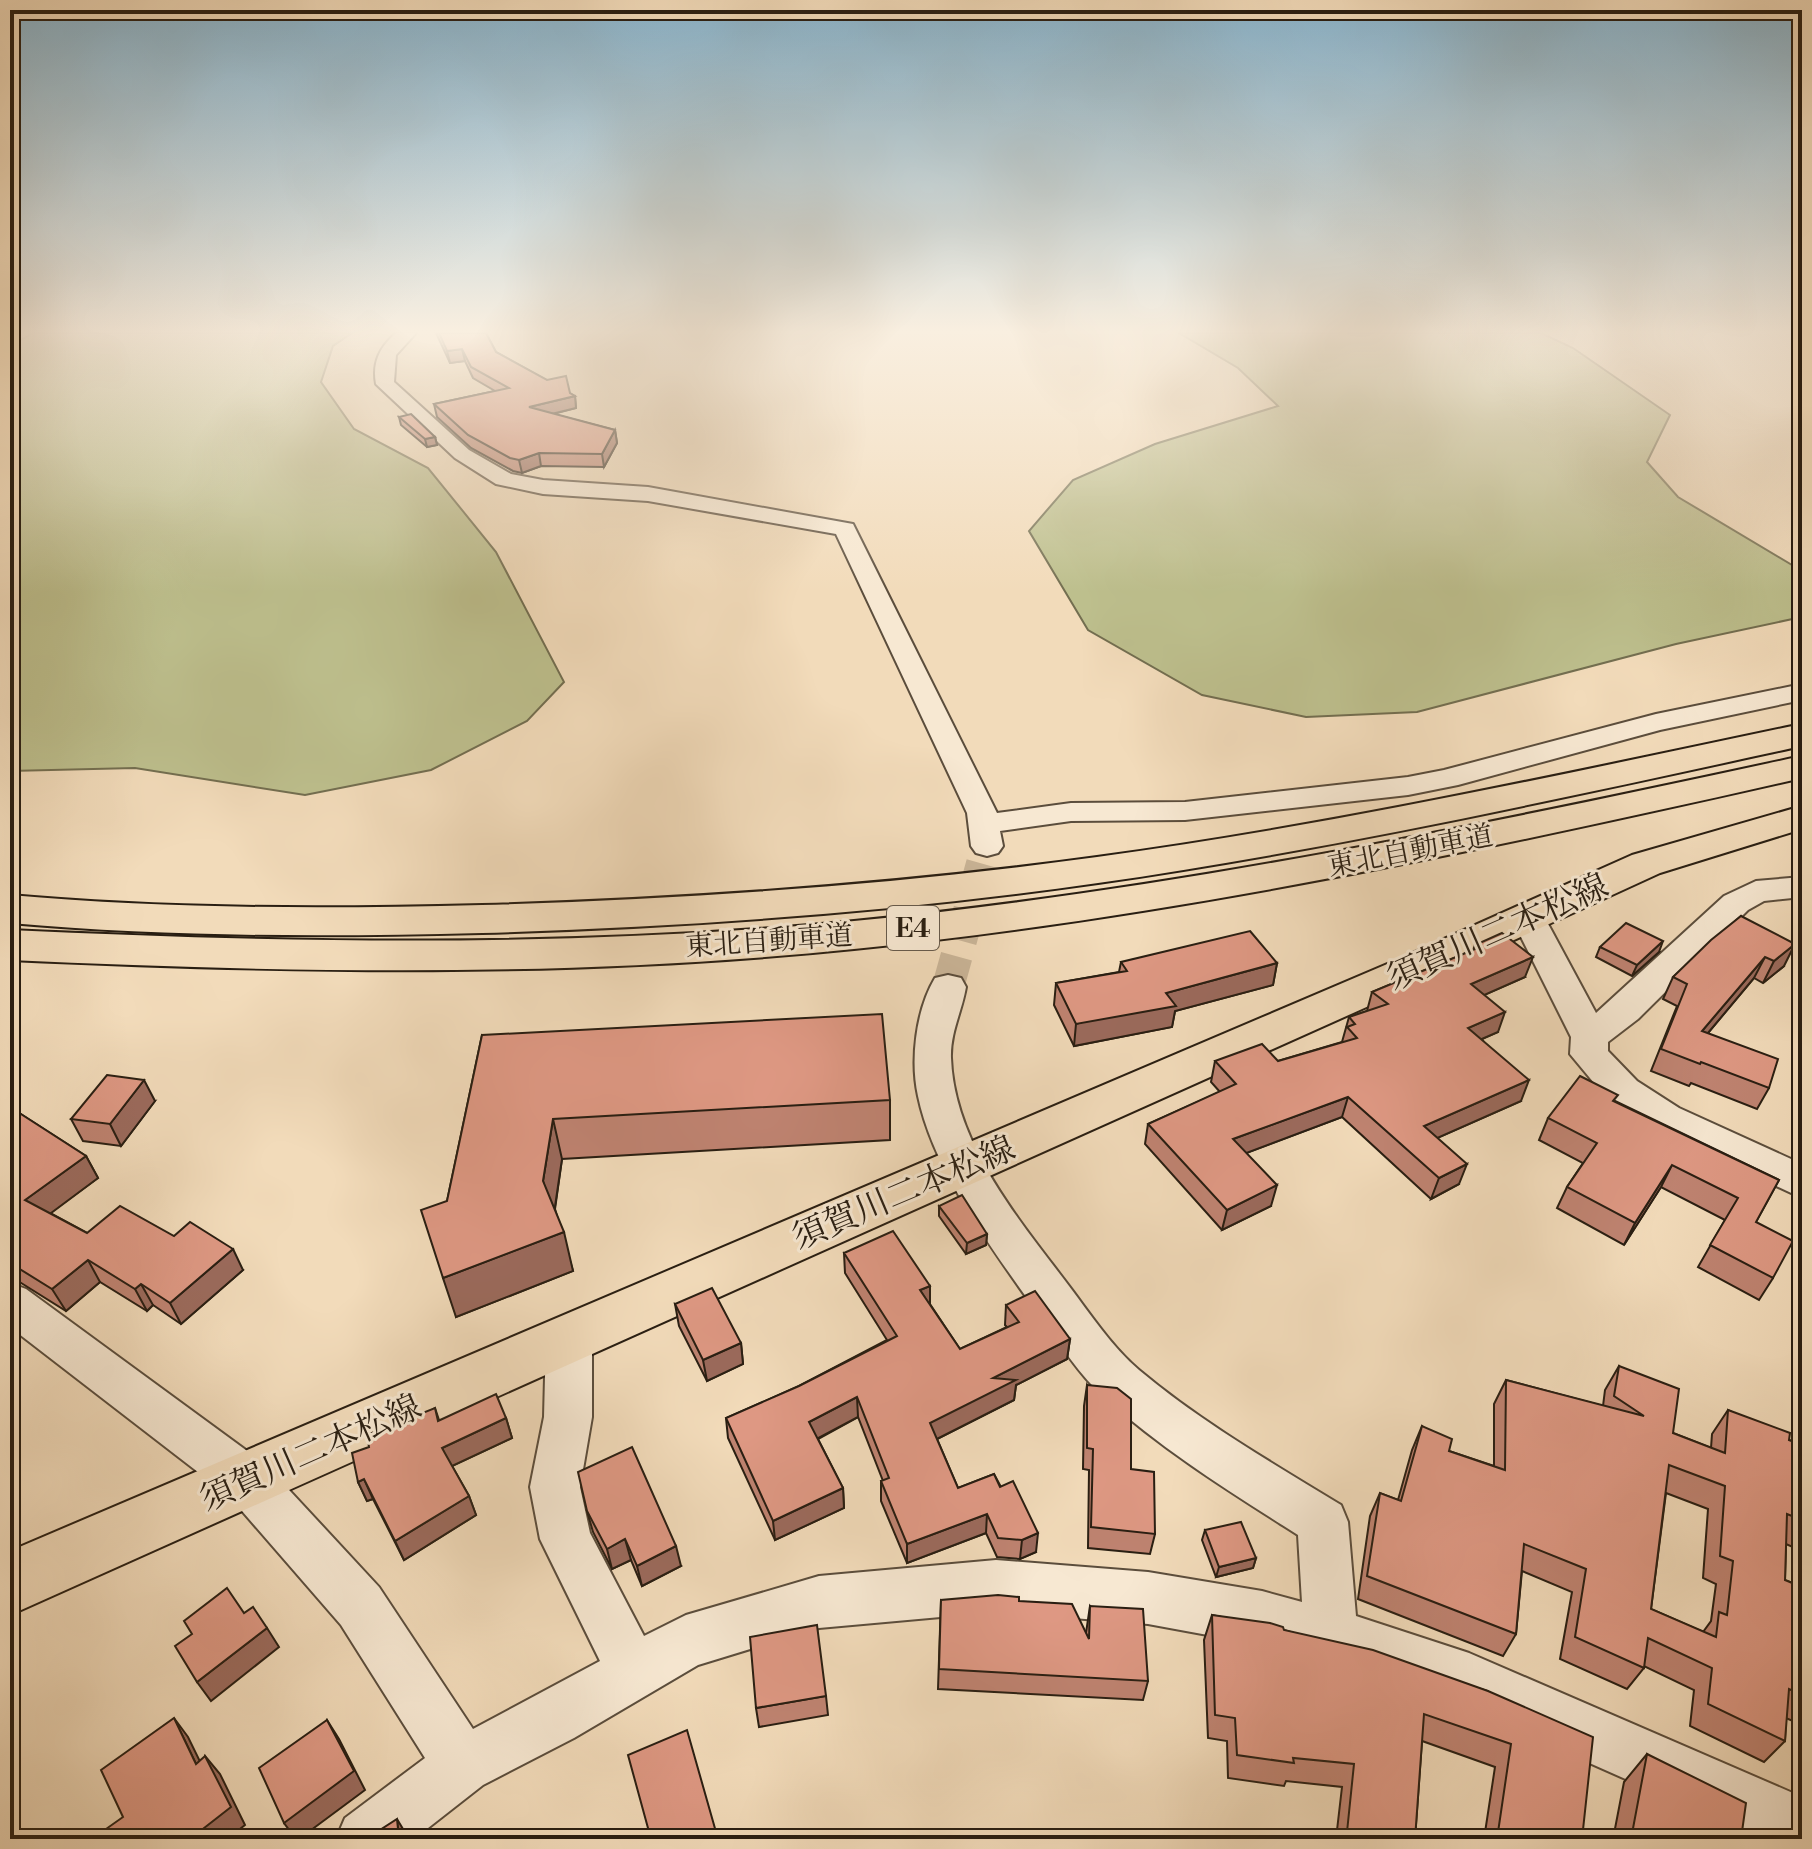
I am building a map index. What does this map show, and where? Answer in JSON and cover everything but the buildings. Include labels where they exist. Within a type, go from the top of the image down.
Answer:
[{"type":"highway","name":"東北自動車道","points":[[10,909],[202,919],[375,921],[592,917],[843,899],[1011,882],[1194,856],[1556,788],[1802,735]]},
{"type":"highway","name":"東北自動車道","points":[[10,945],[186,954],[357,958],[589,953],[853,935],[1212,887],[1411,851],[1802,767]]},
{"type":"main road","name":"須賀川二本松線","points":[[10,1583],[1646,864],[1802,817]]},
{"type":"street","points":[[424,419],[462,454],[504,479],[543,487],[648,494],[845,529],[982,813],[986,835],[1041,814],[1185,811],[1408,786],[1447,779],[1656,722],[1802,692]]},
{"type":"street","points":[[1590,1037],[1625,1010],[1736,903],[1756,891],[1802,887]]},
{"type":"street","points":[[1528,917],[1590,1037],[1589,1054],[1623,1091],[1665,1118],[1802,1182]]},
{"type":"street","points":[[948,987],[945,1009],[936,1025],[932,1055],[937,1098],[950,1134],[989,1204],[1039,1279],[1119,1381],[1186,1436],[1323,1522],[1331,1637]]},
{"type":"street","points":[[10,1302],[247,1480],[360,1606],[463,1765]]},
{"type":"street","points":[[569,1337],[568,1417],[555,1487],[566,1539],[633,1670]]},
{"type":"street","points":[[366,1839],[463,1765],[554,1718],[686,1642],[819,1602],[996,1586],[1148,1598],[1262,1618],[1331,1637],[1469,1681],[1802,1827]]},
{"type":"green space","points":[[10,419],[347,419],[354,429],[428,468],[496,552],[564,682],[527,721],[431,770],[305,795],[135,768],[10,771]]},
{"type":"green space","points":[[1235,419],[1668,419],[1647,462],[1678,497],[1802,571],[1802,617],[1676,644],[1417,712],[1306,717],[1202,695],[1088,630],[1029,531],[1073,480],[1155,444]]},
{"type":"tunnel","points":[[948,987],[987,846]]}]
